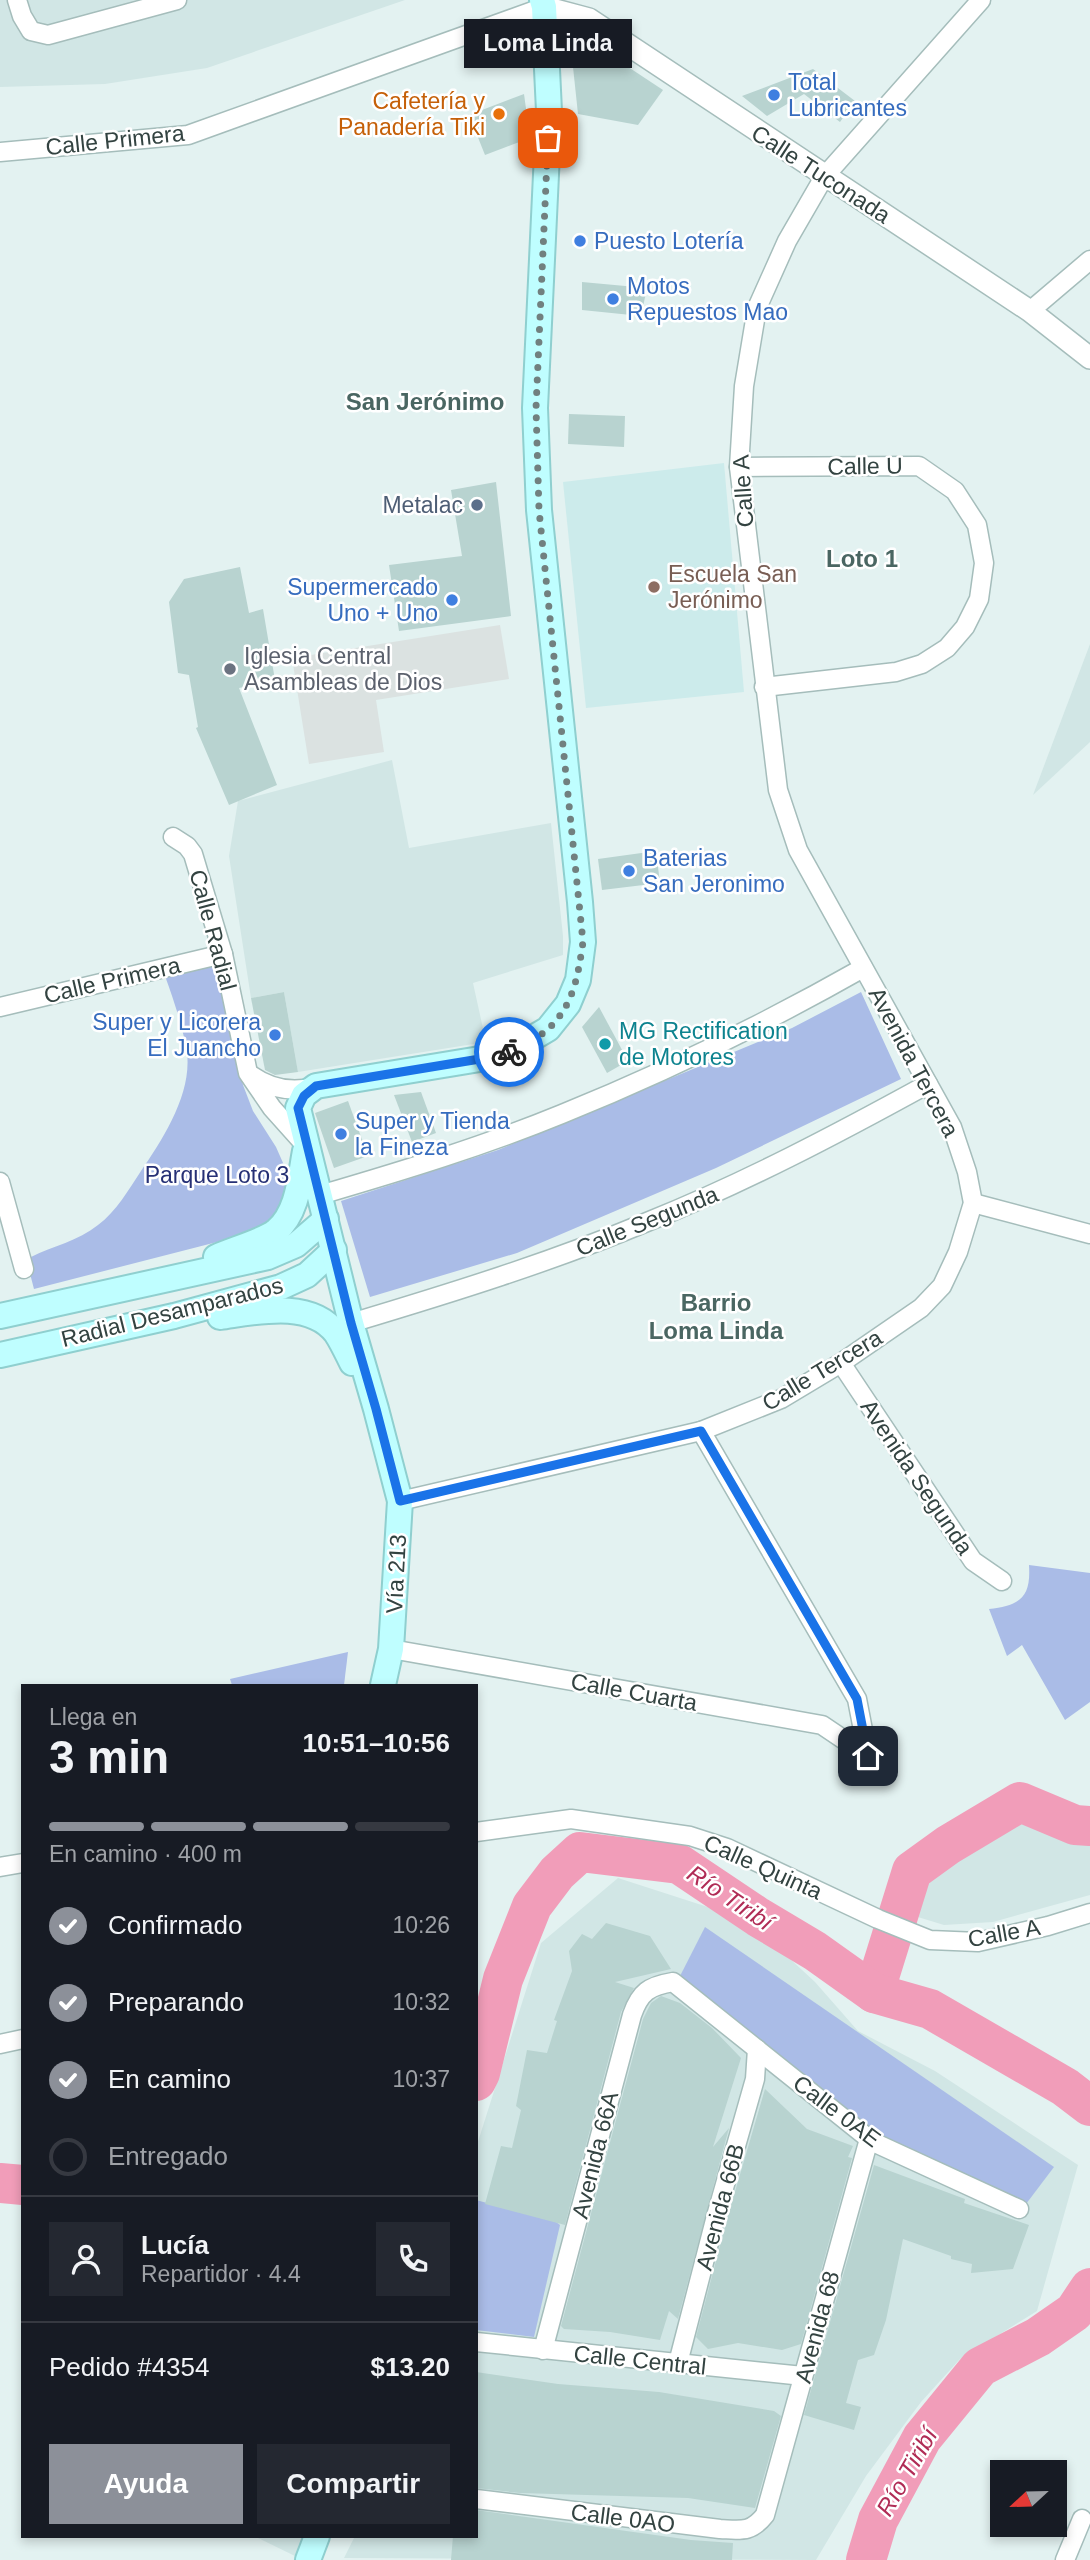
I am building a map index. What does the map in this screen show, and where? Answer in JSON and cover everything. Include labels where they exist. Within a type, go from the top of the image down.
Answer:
[{"type":"main road","points":[[316,1086],[504,1055],[548,1030],[568,1004],[578,980],[583,942],[580,902],[551,644],[538,497],[536,408],[549,111],[543,3]]},
{"type":"main road","name":"Vía 213","points":[[316,1086],[304,1096],[298,1108],[351,1323],[400,1501],[391,1649],[383,1684]]},
{"type":"main road","points":[[172,1279],[275,1232],[289,1214],[296,1197],[306,1147]]},
{"type":"main road","name":"Radial Desamparados","points":[[0,1317],[268,1257],[296,1245],[326,1219]]},
{"type":"main road","name":"Radial Desamparados","points":[[0,1355],[174,1316],[281,1287],[307,1275],[334,1250]]},
{"type":"main road","points":[[174,1316],[212,1318],[305,1306],[330,1310],[351,1323]]},
{"type":"main road","points":[[280,1308],[316,1318],[335,1331],[376,1409]]},
{"type":"main road","points":[[308,2560],[316,2538]]},
{"type":"street","points":[[17,0],[31,31],[48,35],[177,0]]},
{"type":"street","name":"Calle A","points":[[863,968],[798,850],[778,790],[738,467],[744,386],[757,308],[787,241],[824,177],[981,0]]},
{"type":"street","name":"Calle Tuconada","points":[[543,3],[589,19],[1030,311],[1090,358]]},
{"type":"street","name":"Calle Primera","points":[[0,152],[188,135],[543,3]]},
{"type":"street","points":[[1030,311],[1090,260]]},
{"type":"street","name":"Calle U","points":[[738,467],[919,466],[955,491],[976,525],[985,563],[979,599],[965,627],[947,648],[922,664],[896,672],[764,687]]},
{"type":"street","name":"Calle Radial","points":[[173,837],[187,846],[193,854],[223,954],[248,1073],[272,1108],[306,1147]]},
{"type":"street","name":"Calle Primera","points":[[0,1007],[223,954]]},
{"type":"street","points":[[320,1195],[470,1149],[560,1115],[715,1047],[863,968]]},
{"type":"street","name":"Avenida Tercera","points":[[863,968],[952,1127],[967,1172],[973,1203]]},
{"type":"street","points":[[248,1073],[274,1087],[302,1090],[316,1086]]},
{"type":"street","name":"Calle Segunda","points":[[351,1323],[514,1272],[648,1222],[767,1169],[928,1084]]},
{"type":"street","points":[[0,1182],[24,1269]]},
{"type":"street","points":[[973,1203],[1090,1234]]},
{"type":"street","name":"Calle Tercera","points":[[400,1501],[701,1431],[781,1399],[841,1363],[921,1308],[942,1286],[958,1252],[973,1203]]},
{"type":"street","name":"Avenida Segunda","points":[[841,1363],[973,1561],[1002,1581]]},
{"type":"street","name":"Calle Cuarta","points":[[391,1649],[822,1725],[868,1756],[857,1699],[701,1431]]},
{"type":"street","name":"Calle Quinta","points":[[478,1832],[571,1819],[690,1836],[727,1847],[878,1919]]},
{"type":"street","points":[[0,1867],[21,1863]]},
{"type":"street","name":"Calle A","points":[[878,1919],[930,1940],[978,1942],[1090,1913]]},
{"type":"street","name":"Calle 0AE","points":[[673,1982],[869,2139],[1019,2209]]},
{"type":"street","name":"Avenida 66A","points":[[543,2350],[637,2000],[643,1993],[661,1984],[673,1982]]},
{"type":"street","points":[[0,2044],[21,2039]]},
{"type":"street","name":"Avenida 66B","points":[[678,2363],[755,2079],[757,2049]]},
{"type":"street","name":"Avenida 68","points":[[765,2515],[869,2139]]},
{"type":"street","name":"Calle Central","points":[[478,2342],[803,2376]]},
{"type":"street","name":"Calle 0AO","points":[[478,2499],[720,2529],[747,2530],[757,2525],[765,2515]]},
{"type":"street","points":[[1065,2560],[1082,2519]]},
{"type":"shaded area","points":[[0,0],[405,0],[207,68],[105,84],[0,87]]},
{"type":"shaded area","name":"Escuela San Jerónimo","points":[[724,463],[744,692],[586,708],[563,482]]},
{"type":"shaded area","points":[[500,625],[509,679],[376,700],[384,752],[309,764],[292,658]]},
{"type":"shaded area","points":[[1090,644],[1090,742],[1033,795]]},
{"type":"shaded area","points":[[392,760],[409,848],[551,823],[563,955],[473,983],[486,1042],[298,1072],[284,992],[251,998],[229,856],[238,801]]},
{"type":"shaded area","points":[[1020,1813],[1072,1835],[1090,1834],[1090,1895],[993,1922],[944,1925],[908,1914],[920,1876]]},
{"type":"shaded area","points":[[618,1878],[748,1920],[815,1982],[858,2031],[935,2071],[1078,2165],[1037,2311],[960,2359],[921,2402],[866,2476],[816,2560],[344,2558],[354,2538],[478,2538],[478,2142],[541,1943]]},
{"type":"shaded area","points":[[258,2538],[304,2538],[297,2557]]},
{"type":"green space","name":"Parque Loto 3","points":[[211,966],[219,972],[243,1085],[253,1111],[276,1147],[291,1181],[279,1210],[270,1222],[256,1232],[34,1289],[27,1262],[31,1257],[90,1231],[105,1220],[127,1193],[167,1130],[185,1084],[187,1053],[165,976]]},
{"type":"green space","points":[[861,992],[901,1079],[716,1168],[517,1253],[370,1297],[341,1201],[498,1150],[792,1028]]},
{"type":"green space","points":[[1029,1565],[1090,1573],[1090,1702],[1065,1720],[1022,1645],[1007,1656],[989,1609],[1009,1605],[1022,1598],[1028,1585]]},
{"type":"green space","points":[[348,1652],[344,1684],[232,1684],[230,1679]]},
{"type":"green space","points":[[705,1927],[1054,2167],[1026,2204],[875,2134],[678,1980]]},
{"type":"green space","points":[[478,2201],[560,2225],[534,2337],[478,2330]]},
{"type":"building","points":[[607,53],[663,90],[638,125],[578,114],[573,67]]},
{"type":"building","name":"Total Lubricantes","points":[[813,69],[855,101],[840,122],[804,94],[767,116],[742,96]]},
{"type":"building","points":[[524,94],[530,138],[485,155],[469,115]]},
{"type":"building","name":"Motos Repuestos Mao","points":[[582,282],[647,288],[641,316],[582,310]]},
{"type":"building","points":[[569,414],[625,416],[624,447],[568,444]]},
{"type":"building","name":"Supermercado Uno + Uno","points":[[496,482],[511,616],[399,631],[389,565],[462,556],[451,490]]},
{"type":"building","points":[[240,567],[249,613],[263,609],[275,680],[239,688],[277,785],[229,805],[196,728],[198,727],[189,675],[178,673],[169,602],[184,579]]},
{"type":"building","name":"Baterias San Jeronimo","points":[[656,851],[660,883],[602,890],[598,859]]},
{"type":"building","name":"Super y Licorera El Juancho","points":[[284,992],[298,1072],[275,1075],[265,1070],[251,998]]},
{"type":"building","name":"MG Rectification de Motores","points":[[599,1007],[628,1061],[607,1073],[582,1027]]},
{"type":"building","points":[[421,1092],[436,1133],[412,1142],[394,1095]]},
{"type":"building","name":"Super y Tienda la Fineza","points":[[348,1101],[368,1156],[334,1168],[315,1113]]},
{"type":"building","points":[[606,1923],[650,1936],[671,1969],[615,1982],[634,1988],[621,2012],[565,2225],[485,2204],[501,2146],[512,2148],[521,2110],[516,2106],[527,2050],[547,2053],[557,2021],[554,2020],[572,1971],[569,1951],[582,1934],[592,1939]]},
{"type":"building","points":[[661,1996],[680,2003],[712,2028],[741,2058],[713,2147],[729,2128],[678,2319],[669,2311],[660,2340],[610,2332],[564,2329],[561,2326],[643,2019],[651,2003]]},
{"type":"building","points":[[765,2089],[807,2129],[853,2146],[848,2157],[852,2158],[801,2344],[782,2350],[738,2343],[708,2349],[696,2337]]},
{"type":"building","points":[[874,2165],[965,2199],[964,2203],[1029,2225],[1013,2269],[971,2273],[972,2264],[951,2259],[951,2256],[903,2239],[886,2320],[874,2355],[858,2360],[846,2403],[861,2407],[854,2430],[804,2415]]},
{"type":"building","points":[[478,2372],[558,2384],[659,2392],[774,2411],[781,2416],[755,2508],[688,2498],[520,2493],[478,2488]]},
{"type":"building","points":[[478,2510],[691,2540],[733,2543],[732,2560],[451,2560],[453,2538],[478,2538]]},
{"type":"waterway","points":[[874,1993],[912,1871],[948,1845],[1020,1802],[1075,1825],[1090,1826]]},
{"type":"waterway","name":"Río Tiribí","points":[[478,2077],[503,1979],[532,1906],[557,1873],[580,1852],[679,1864],[815,1951],[874,1993],[930,2009],[1065,2087],[1090,2106]]},
{"type":"waterway","name":"Río Tiribí","points":[[0,2183],[21,2185]]},
{"type":"waterway","name":"Río Tiribí","points":[[866,2560],[878,2520],[922,2438],[980,2367],[1038,2337],[1074,2312],[1090,2288]]},
{"type":"way so far","points":[[509,1052],[548,1030],[568,1004],[578,980],[583,942],[539,510],[536,408],[548,138]]},
{"type":"place","name":"Total Lubricantes","points":[[774,95]]},
{"type":"place","name":"Cafetería y Panadería Tiki","points":[[499,114]]},
{"type":"place","name":"Loma Linda","points":[[548,138]]},
{"type":"place","name":"Puesto Lotería","points":[[580,241]]},
{"type":"place","name":"Motos Repuestos Mao","points":[[613,299]]},
{"type":"place","name":"Metalac","points":[[477,505]]},
{"type":"place","name":"Escuela San Jerónimo","points":[[654,587]]},
{"type":"place","name":"Supermercado Uno + Uno","points":[[452,600]]},
{"type":"place","name":"Iglesia Central Asambleas de Dios","points":[[230,669]]},
{"type":"place","name":"Baterias San Jeronimo","points":[[629,871]]},
{"type":"place","name":"Super y Licorera El Juancho","points":[[275,1035]]},
{"type":"place","name":"MG Rectification de Motores","points":[[605,1044]]},
{"type":"place","name":"Super y Tienda la Fineza","points":[[341,1134]]},
{"type":"district","name":"San Jerónimo","points":[[425,402]]},
{"type":"district","name":"Loto 1","points":[[862,559]]},
{"type":"district","name":"Barrio Loma Linda","points":[[716,1317]]},
{"type":"route","points":[[509,1052],[316,1086],[304,1096],[298,1108],[351,1323],[400,1501],[701,1431],[857,1699],[868,1756]]}]
